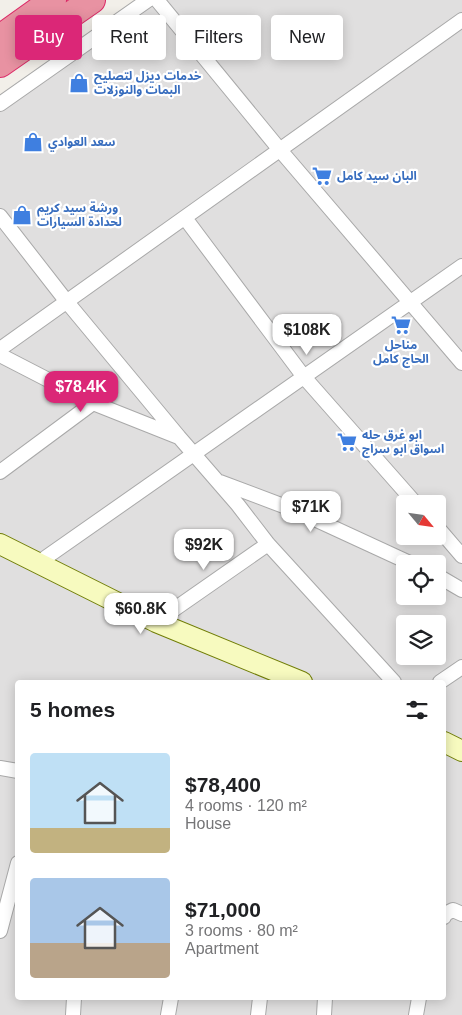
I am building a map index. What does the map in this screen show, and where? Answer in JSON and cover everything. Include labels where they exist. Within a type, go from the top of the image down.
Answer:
[{"type":"highway","points":[[0,38],[53,0]]},
{"type":"highway","points":[[0,64],[92,0]]},
{"type":"street","points":[[0,104],[148,0]]},
{"type":"street","points":[[157,0],[280,150],[462,363]]},
{"type":"street","points":[[0,349],[462,20]]},
{"type":"street","points":[[0,216],[67,302],[178,437],[219,482],[268,544],[392,680]]},
{"type":"street","points":[[185,218],[304,377],[408,495]]},
{"type":"street","points":[[38,563],[462,266]]},
{"type":"street","points":[[0,355],[93,403],[178,437]]},
{"type":"street","points":[[0,472],[93,403]]},
{"type":"street","points":[[219,482],[297,511],[396,557]]},
{"type":"street","points":[[446,537],[462,556]]},
{"type":"street","points":[[0,544],[156,622],[297,680]]},
{"type":"street","points":[[156,622],[268,544]]},
{"type":"street","points":[[446,581],[462,590]]},
{"type":"street","points":[[443,680],[462,667]]},
{"type":"street","points":[[446,743],[462,751]]},
{"type":"street","points":[[0,768],[15,770]]},
{"type":"street","points":[[0,931],[15,874]]},
{"type":"street","points":[[446,914],[453,910],[462,914]]},
{"type":"street","points":[[73,1015],[74,1000]]},
{"type":"street","points":[[168,1015],[171,1000]]},
{"type":"street","points":[[258,1015],[260,1000]]},
{"type":"street","points":[[324,1015],[325,1000]]},
{"type":"street","points":[[416,1015],[420,1000]]},
{"type":"shaded area","points":[[156,0],[462,0],[462,1015],[0,1015],[0,106],[68,60],[82,60],[82,50],[92,43],[92,60],[166,60],[166,15],[134,15]]},
{"type":"place","name":"خدمات ديزل لتصليح البمات والنوزلات","points":[[79,83]]},
{"type":"place","name":"سعد العوادي","points":[[33,142]]},
{"type":"place","name":"البان سيد كامل","points":[[322,176]]},
{"type":"place","name":"ورشة سيد كريم لحدادة السيارات","points":[[22,215]]},
{"type":"place","name":"مناحل الحاج كامل","points":[[401,325]]},
{"type":"place","name":"ابو غرق حله اسواق ابو سراج","points":[[347,442]]}]
